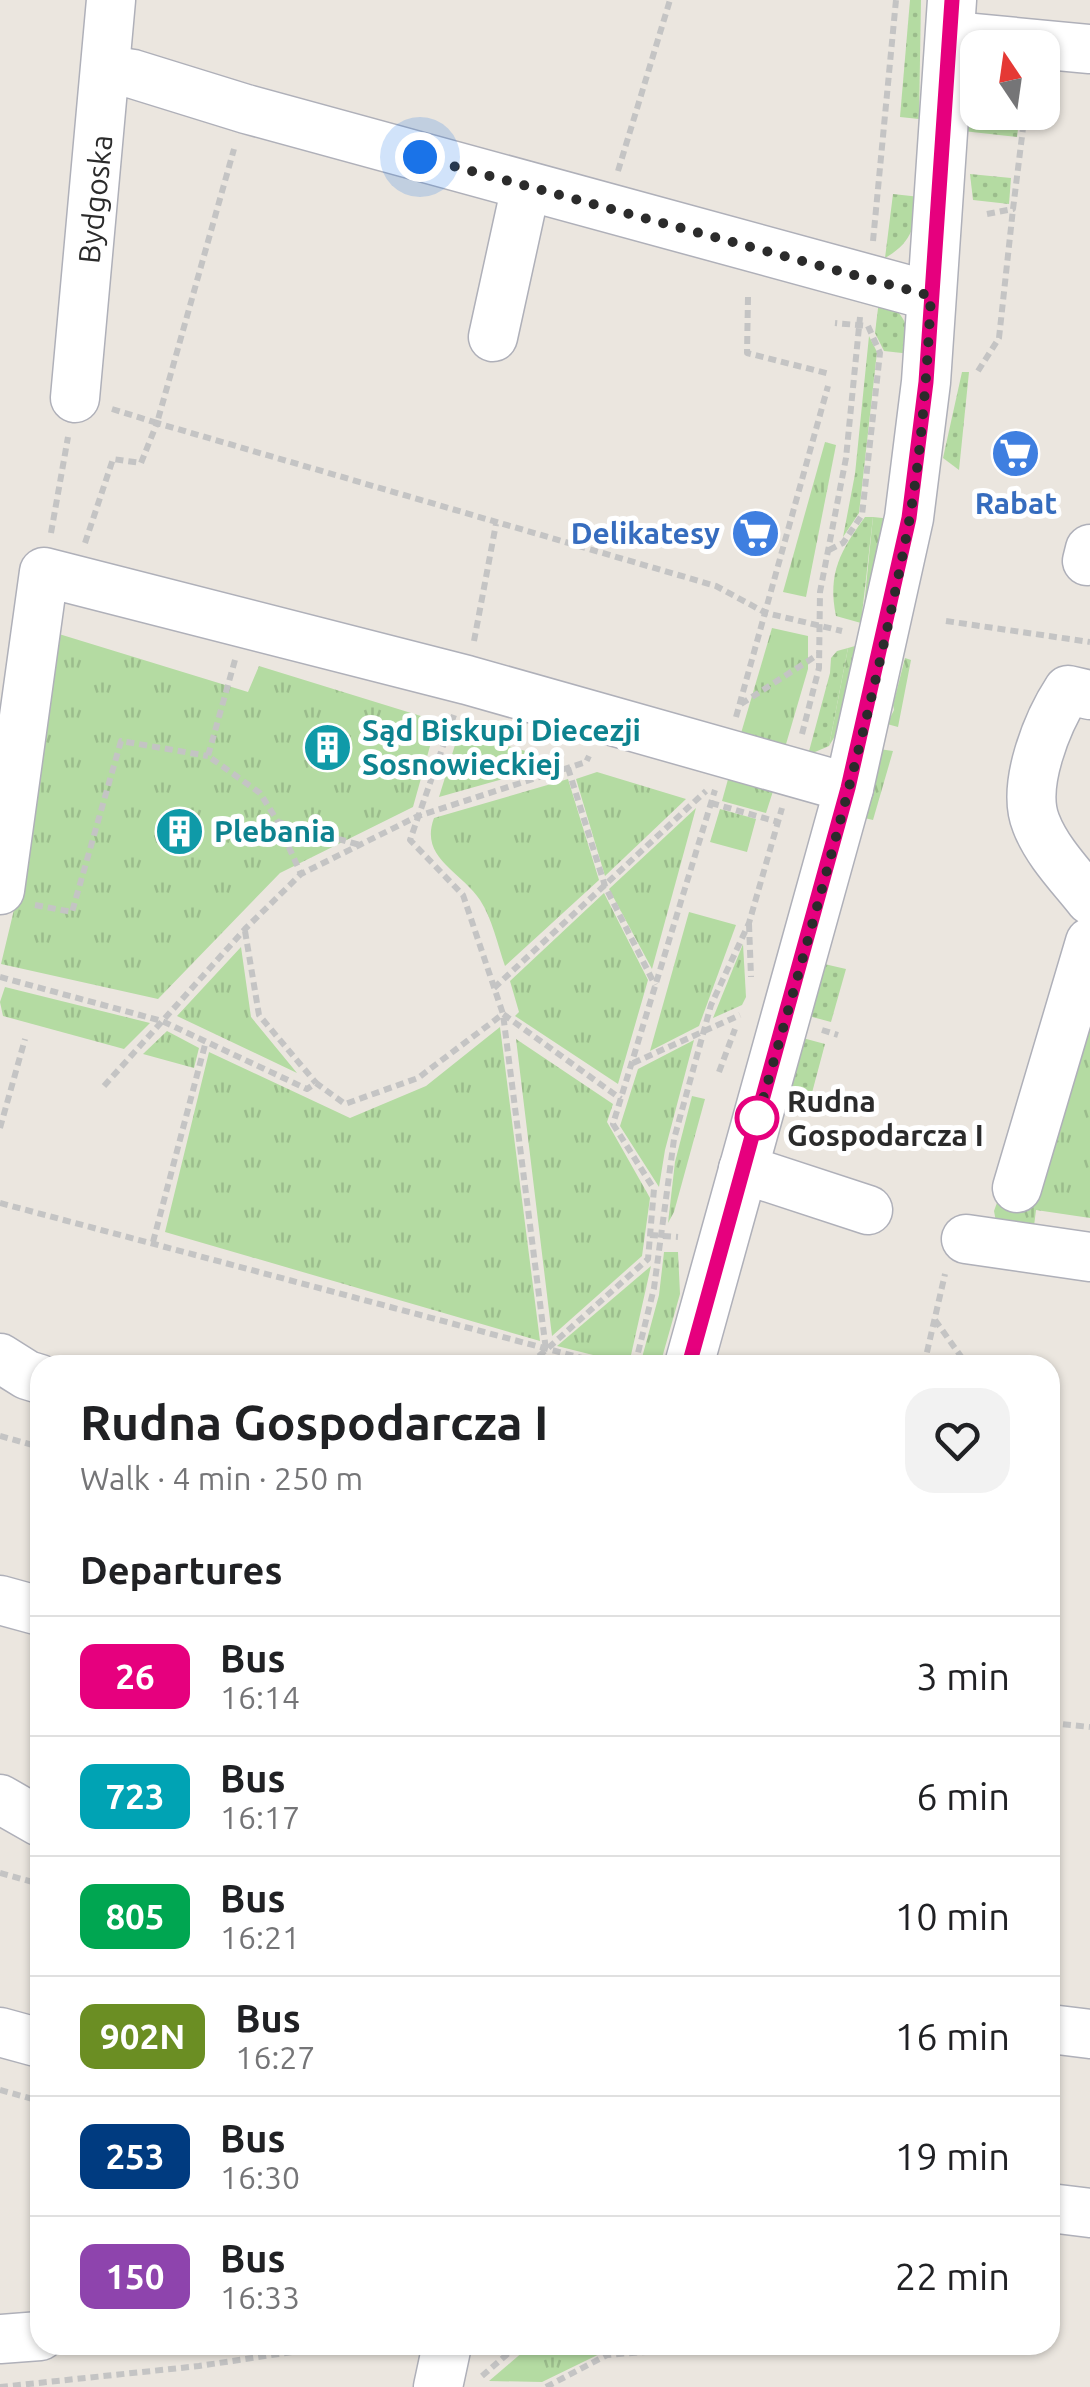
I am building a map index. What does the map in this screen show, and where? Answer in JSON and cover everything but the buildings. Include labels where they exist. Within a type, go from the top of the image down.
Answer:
[{"type":"street","name":"Bydgoska","points":[[75,398],[111,0]]},
{"type":"street","points":[[693,1355],[848,788],[909,518],[926,382],[952,18],[1090,49]]},
{"type":"street","points":[[107,70],[133,74],[246,109],[931,296]]},
{"type":"street","points":[[494,337],[526,186]]},
{"type":"street","points":[[16,897],[59,576],[467,680],[848,788]]},
{"type":"street","points":[[1090,695],[1068,690],[1052,715],[1031,792],[1034,821],[1090,900]]},
{"type":"street","points":[[1017,1188],[1090,942]]},
{"type":"street","points":[[742,1170],[868,1210]]},
{"type":"street","points":[[966,1239],[1090,1257]]},
{"type":"street","points":[[0,1358],[30,1376]]},
{"type":"street","points":[[0,1600],[30,1608]]},
{"type":"street","points":[[0,1799],[30,1816]]},
{"type":"street","points":[[1060,2030],[1090,2034]]},
{"type":"street","points":[[0,2032],[30,2040]]},
{"type":"street","points":[[1060,2209],[1090,2212]]},
{"type":"street","points":[[0,2339],[30,2337]]},
{"type":"street","points":[[438,2387],[445,2355]]},
{"type":"path","points":[[614,186],[670,0]]},
{"type":"path","points":[[870,256],[877,217],[896,0]]},
{"type":"path","points":[[59,576],[113,459],[142,463],[246,109]]},
{"type":"path","points":[[978,371],[1000,338],[1023,130]]},
{"type":"path","points":[[987,214],[1013,209]]},
{"type":"path","points":[[748,297],[747,352],[830,374]]},
{"type":"path","points":[[800,739],[818,676],[820,592],[846,458],[860,310]]},
{"type":"path","points":[[828,550],[843,543],[862,515],[880,353],[868,326],[835,324]]},
{"type":"path","points":[[735,721],[828,386]]},
{"type":"path","points":[[59,576],[75,398]]},
{"type":"path","points":[[156,424],[716,586],[766,613],[857,634]]},
{"type":"path","points":[[496,524],[467,680],[410,840],[464,895],[502,1014],[546,1350]]},
{"type":"path","points":[[946,621],[1090,642]]},
{"type":"path","points":[[208,756],[246,624]]},
{"type":"path","points":[[740,704],[820,654]]},
{"type":"path","points":[[104,1086],[245,929],[301,874],[418,816],[586,762],[601,718]]},
{"type":"path","points":[[16,897],[72,912],[121,742],[208,756],[260,793],[301,874]]},
{"type":"path","points":[[568,768],[604,886],[656,986]]},
{"type":"path","points":[[494,988],[717,781],[614,1124],[654,1188],[648,1260],[541,1355]]},
{"type":"path","points":[[711,803],[778,822]]},
{"type":"path","points":[[638,1355],[650,1309],[672,1149],[715,995],[749,923],[782,805]]},
{"type":"path","points":[[278,822],[361,845]]},
{"type":"path","points":[[749,923],[752,994]]},
{"type":"path","points":[[245,929],[259,1015],[316,1083],[345,1104],[418,1078],[502,1014]]},
{"type":"path","points":[[0,977],[162,1021],[307,1089],[316,1083]]},
{"type":"path","points":[[632,1064],[753,1012]]},
{"type":"path","points":[[502,1014],[621,1099]]},
{"type":"path","points":[[719,1072],[740,1015]]},
{"type":"path","points":[[1,1130],[25,1038]]},
{"type":"path","points":[[153,1242],[206,1042]]},
{"type":"path","points":[[0,1203],[567,1355]]},
{"type":"path","points":[[650,1235],[678,1237]]},
{"type":"path","points":[[926,1355],[950,1254],[966,1239]]},
{"type":"path","points":[[934,1318],[961,1355]]},
{"type":"path","points":[[0,1436],[30,1444]]},
{"type":"path","points":[[1060,1724],[1090,1727]]},
{"type":"path","points":[[0,1873],[30,1881]]},
{"type":"path","points":[[0,2090],[30,2099]]},
{"type":"path","points":[[0,2387],[278,2355]]},
{"type":"path","points":[[546,2387],[607,2355]]},
{"type":"green space","points":[[910,0],[921,0],[919,119],[900,117]]},
{"type":"green space","points":[[963,130],[1018,130],[1017,137]]},
{"type":"green space","points":[[970,174],[1011,178],[1009,204],[973,200]]},
{"type":"green space","points":[[893,194],[920,197],[911,232],[885,258]]},
{"type":"green space","points":[[879,300],[904,321],[911,354],[884,351],[875,333]]},
{"type":"green space","points":[[869,336],[877,352],[859,513],[843,537],[855,474]]},
{"type":"green space","points":[[962,372],[969,372],[959,470],[943,458]]},
{"type":"green space","points":[[825,442],[836,445],[806,597],[783,592]]},
{"type":"green space","points":[[865,517],[873,517],[861,623],[836,616],[833,587],[843,551]]},
{"type":"green space","points":[[873,517],[892,519],[864,606]]},
{"type":"green space","points":[[772,628],[808,636],[808,669],[784,751],[739,740]]},
{"type":"green space","points":[[59,634],[248,692],[259,666],[437,721],[413,807],[280,873],[158,999],[1,964],[18,893]]},
{"type":"green space","points":[[855,646],[843,723],[829,746],[848,648]]},
{"type":"green space","points":[[848,648],[829,746],[808,755],[831,658]]},
{"type":"green space","points":[[905,658],[911,660],[898,727],[887,724],[894,710]]},
{"type":"green space","points":[[459,732],[564,762],[439,797]]},
{"type":"green space","points":[[879,749],[893,751],[873,820],[860,817]]},
{"type":"green space","points":[[597,772],[686,799],[605,876],[576,779]]},
{"type":"green space","points":[[730,772],[775,785],[766,813],[722,801]]},
{"type":"green space","points":[[568,779],[599,880],[505,966],[480,900],[444,863],[432,844],[434,818]]},
{"type":"green space","points":[[696,808],[652,969],[609,889]]},
{"type":"green space","points":[[720,809],[756,819],[747,852],[710,842]]},
{"type":"green space","points":[[604,893],[648,980],[618,1084],[515,1016],[519,1012],[510,981]]},
{"type":"green space","points":[[689,912],[736,925],[699,1026],[650,1051]]},
{"type":"green space","points":[[743,944],[746,997],[742,1005],[713,1018]]},
{"type":"green space","points":[[241,947],[251,1017],[297,1073],[177,1016]]},
{"type":"green space","points":[[820,963],[846,969],[831,1022],[805,1015]]},
{"type":"green space","points":[[5,987],[150,1023],[124,1049],[3,1016],[0,1002]]},
{"type":"green space","points":[[1090,1020],[1090,1218],[1036,1210],[1033,1234],[998,1232],[994,1211],[999,1197]]},
{"type":"green space","points":[[500,1027],[540,1341],[165,1232],[209,1052],[350,1118],[426,1086]]},
{"type":"green space","points":[[167,1031],[199,1048],[194,1068],[143,1054]]},
{"type":"green space","points":[[799,1037],[825,1044],[809,1104],[796,1100],[786,1084]]},
{"type":"green space","points":[[516,1039],[613,1104],[607,1122],[650,1198],[642,1256],[552,1336]]},
{"type":"green space","points":[[694,1040],[659,1187],[620,1126],[638,1069]]},
{"type":"green space","points":[[692,1096],[705,1099],[668,1223],[675,1162]]},
{"type":"green space","points":[[664,1252],[678,1252],[680,1294],[663,1355],[643,1355],[659,1295]]},
{"type":"green space","points":[[651,1266],[631,1355],[593,1355],[557,1346]]},
{"type":"green space","points":[[519,2355],[597,2355],[542,2382],[489,2381]]},
{"type":"bus line","name":"26","points":[[692,1355],[848,788],[909,518],[926,382],[952,0]]},
{"type":"place","name":"Rabat","points":[[1016,454]]},
{"type":"place","name":"Delikatesy","points":[[755,533]]},
{"type":"place","name":"Sąd Biskupi Diecezji Sosnowieckiej","points":[[327,747]]},
{"type":"place","name":"Plebania","points":[[179,831]]},
{"type":"place","name":"Rudna Gospodarcza I","points":[[757,1118]]},
{"type":"route","points":[[420,157],[931,296],[926,382],[909,518],[884,639],[848,788],[756,1124],[757,1118]]}]
